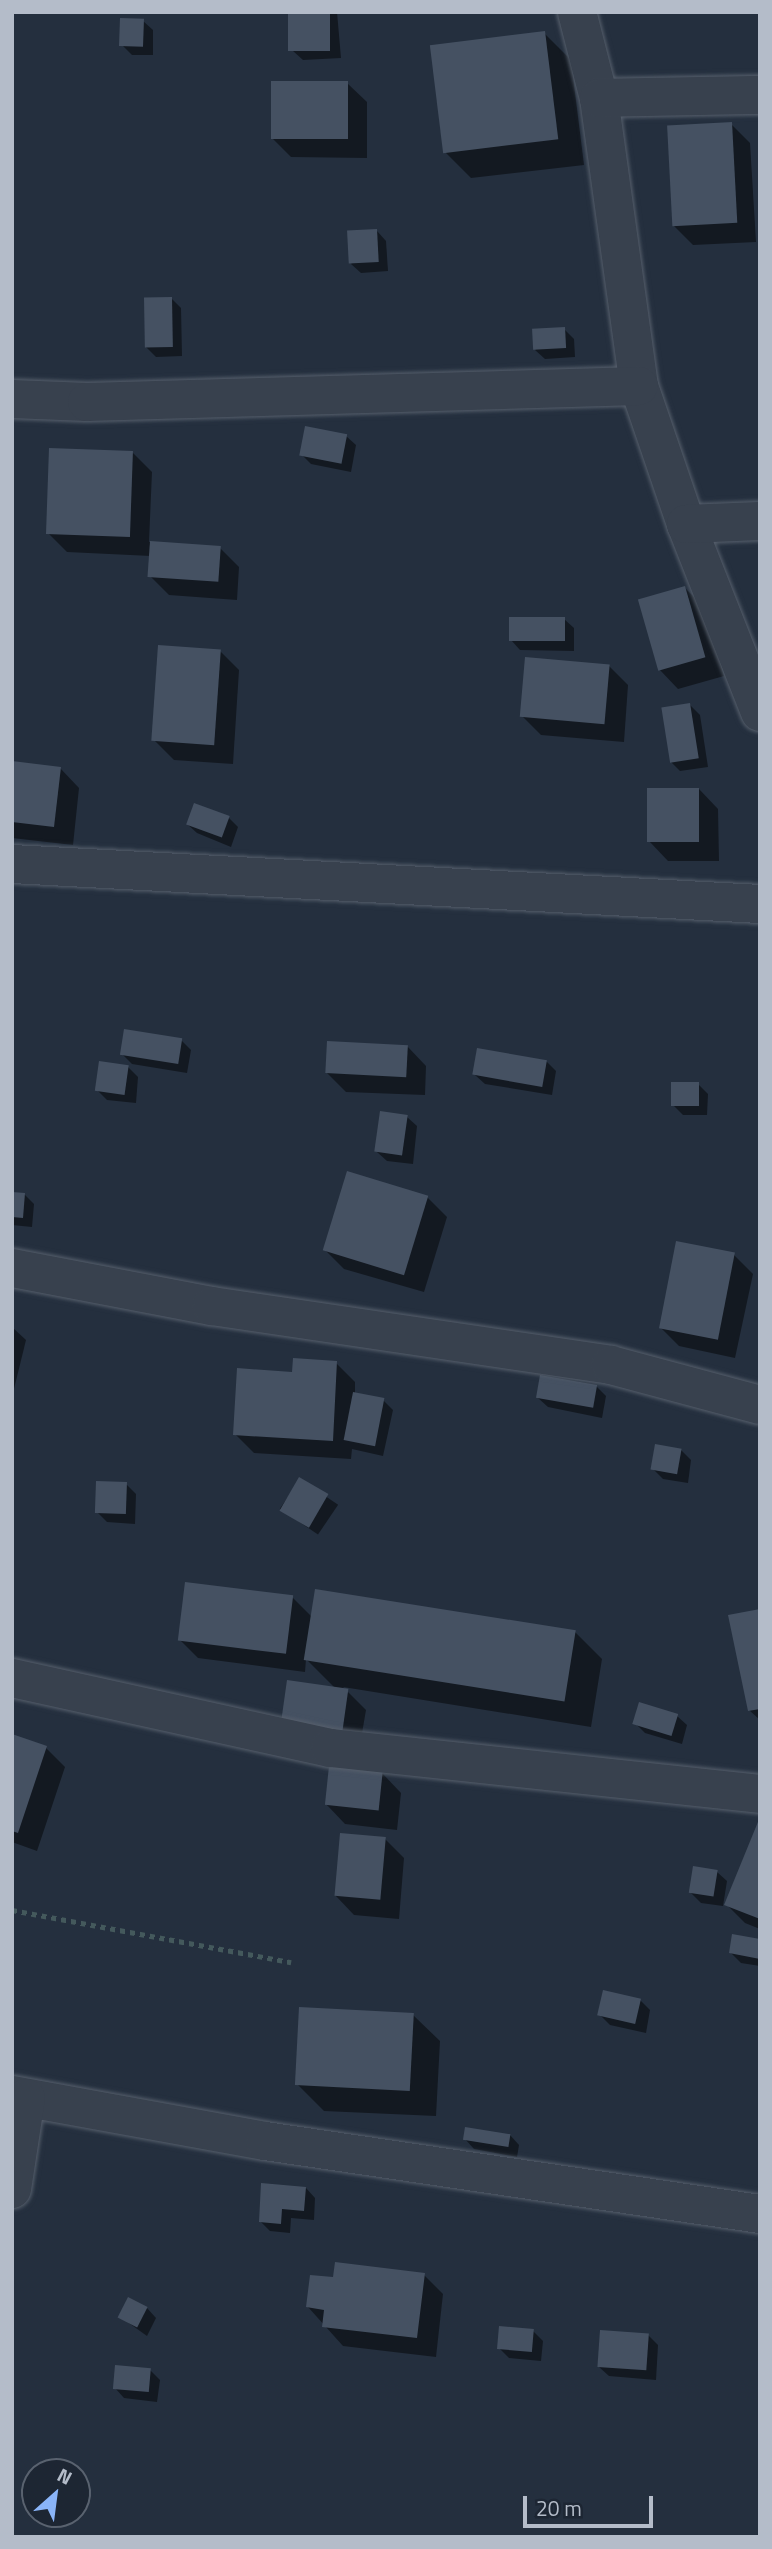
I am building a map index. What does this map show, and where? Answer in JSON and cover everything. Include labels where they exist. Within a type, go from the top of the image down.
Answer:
[{"type":"street","points":[[577,12],[600,98],[639,386],[685,524],[760,712]]},
{"type":"street","points":[[600,98],[760,95]]},
{"type":"street","points":[[12,399],[115,401],[639,386]]},
{"type":"street","points":[[685,524],[760,521]]},
{"type":"street","points":[[12,864],[760,904]]},
{"type":"street","points":[[12,1268],[212,1306],[611,1365],[760,1405]]},
{"type":"street","points":[[12,1678],[330,1748],[760,1794]]},
{"type":"street","points":[[12,2189],[19,2096],[265,2141],[760,2214]]},
{"type":"path","points":[[12,1910],[291,1962]]},
{"type":"building","points":[[288,12],[330,12],[330,51],[288,51]]},
{"type":"building","points":[[120,18],[144,19],[143,47],[119,46]]},
{"type":"building","points":[[545,31],[558,139],[443,153],[430,45]]},
{"type":"building","points":[[271,81],[348,81],[348,139],[271,139]]},
{"type":"building","points":[[732,122],[737,223],[672,226],[667,125]]},
{"type":"building","points":[[377,229],[379,262],[349,264],[347,231]]},
{"type":"building","points":[[144,297],[172,297],[173,347],[145,347]]},
{"type":"building","points":[[565,327],[566,348],[533,350],[532,329]]},
{"type":"building","points":[[305,426],[347,434],[341,464],[299,455]]},
{"type":"building","points":[[49,448],[133,451],[130,537],[46,534]]},
{"type":"building","points":[[150,541],[221,546],[218,582],[147,577]]},
{"type":"building","points":[[685,586],[705,657],[658,671],[638,600]]},
{"type":"building","points":[[509,617],[565,617],[565,641],[509,641]]},
{"type":"building","points":[[158,645],[221,649],[214,745],[151,741]]},
{"type":"building","points":[[525,657],[610,664],[604,724],[520,717]]},
{"type":"building","points":[[690,703],[699,758],[670,763],[661,708]]},
{"type":"building","points":[[12,761],[61,767],[54,827],[12,822]]},
{"type":"building","points":[[647,788],[699,788],[699,842],[647,842]]},
{"type":"building","points":[[194,803],[230,816],[222,838],[186,825]]},
{"type":"building","points":[[124,1029],[182,1038],[178,1064],[120,1055]]},
{"type":"building","points":[[327,1041],[408,1045],[406,1077],[325,1073]]},
{"type":"building","points":[[477,1048],[547,1060],[542,1087],[472,1075]]},
{"type":"building","points":[[99,1061],[129,1065],[125,1095],[95,1091]]},
{"type":"building","points":[[671,1082],[699,1082],[699,1106],[671,1106]]},
{"type":"building","points":[[380,1111],[408,1115],[402,1155],[374,1152]]},
{"type":"building","points":[[347,1171],[428,1196],[404,1275],[323,1250]]},
{"type":"building","points":[[12,1192],[25,1193],[23,1218],[12,1217]]},
{"type":"building","points":[[676,1241],[735,1252],[718,1340],[659,1328]]},
{"type":"building","points":[[293,1358],[337,1361],[333,1441],[233,1435],[237,1368],[292,1372]]},
{"type":"building","points":[[540,1375],[597,1385],[593,1408],[536,1398]]},
{"type":"building","points":[[353,1392],[384,1398],[375,1446],[344,1440]]},
{"type":"building","points":[[655,1444],[682,1449],[677,1474],[650,1470]]},
{"type":"building","points":[[299,1477],[328,1494],[309,1528],[280,1511]]},
{"type":"building","points":[[96,1481],[127,1482],[126,1514],[95,1513]]},
{"type":"building","points":[[185,1582],[293,1595],[286,1654],[178,1641]]},
{"type":"building","points":[[315,1589],[576,1630],[564,1701],[304,1660]]},
{"type":"building","points":[[760,1609],[760,1709],[748,1711],[728,1615]]},
{"type":"building","points":[[287,1680],[348,1689],[342,1733],[281,1725]]},
{"type":"building","points":[[639,1702],[678,1714],[671,1736],[632,1724]]},
{"type":"building","points":[[12,1734],[47,1746],[18,1833],[12,1831]]},
{"type":"building","points":[[329,1766],[383,1772],[379,1810],[325,1805]]},
{"type":"building","points":[[760,1817],[760,1919],[724,1905]]},
{"type":"building","points":[[340,1833],[386,1837],[380,1900],[335,1896]]},
{"type":"building","points":[[693,1866],[718,1870],[713,1897],[689,1893]]},
{"type":"building","points":[[732,1934],[760,1939],[760,1959],[729,1953]]},
{"type":"building","points":[[603,1990],[641,1999],[635,2024],[597,2015]]},
{"type":"building","points":[[299,2007],[414,2013],[410,2091],[295,2085]]},
{"type":"building","points":[[465,2127],[510,2134],[508,2147],[463,2140]]},
{"type":"building","points":[[261,2183],[306,2187],[304,2211],[282,2209],[281,2224],[259,2222]]},
{"type":"building","points":[[335,2262],[425,2273],[417,2338],[322,2327],[324,2310],[306,2307],[310,2275],[333,2277]]},
{"type":"building","points":[[128,2297],[148,2307],[137,2327],[118,2317]]},
{"type":"building","points":[[499,2326],[534,2329],[532,2352],[497,2349]]},
{"type":"building","points":[[600,2330],[649,2333],[646,2370],[597,2367]]},
{"type":"building","points":[[115,2365],[151,2368],[149,2392],[113,2389]]}]
